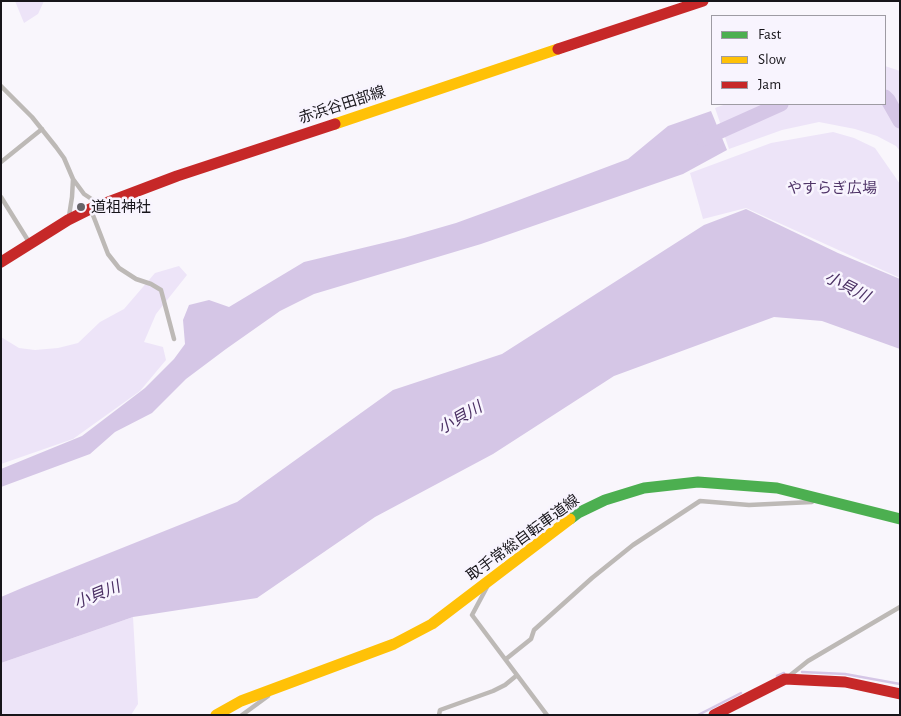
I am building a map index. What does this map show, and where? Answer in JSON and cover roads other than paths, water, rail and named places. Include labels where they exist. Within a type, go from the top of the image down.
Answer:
[{"type":"street","name":"赤浜谷田部線","points":[[1,262],[68,220],[96,207],[177,176],[703,1]]},
{"type":"street","name":"取手常総自転車道線","points":[[216,715],[241,701],[394,644],[432,624],[578,514],[605,500],[644,488],[698,482],[777,488],[900,519]]},
{"type":"street","points":[[714,715],[755,693],[785,680],[845,682],[900,694]]},
{"type":"lane","points":[[1,86],[42,129],[64,158],[73,179],[96,207],[108,254],[119,268],[136,279],[161,290],[174,339]]},
{"type":"lane","points":[[1,162],[42,129]]},
{"type":"lane","points":[[68,220],[73,179]]},
{"type":"lane","points":[[1,196],[30,244]]},
{"type":"lane","points":[[506,659],[531,639],[534,630],[592,578],[633,545],[700,501],[749,505],[801,503],[821,500]]},
{"type":"lane","points":[[492,578],[472,615],[547,715]]},
{"type":"lane","points":[[785,680],[808,661],[900,607]]},
{"type":"lane","points":[[439,715],[440,710],[493,691],[505,685],[516,676]]},
{"type":"lane","points":[[242,715],[283,685]]},
{"type":"water","points":[[711,111],[727,150],[683,174],[481,244],[314,294],[280,311],[226,349],[186,379],[152,413],[115,432],[90,454],[1,487],[1,469],[82,436],[145,388],[174,359],[185,344],[183,320],[189,305],[209,300],[229,307],[304,262],[404,238],[456,223],[511,203],[628,159],[668,126]]},
{"type":"water","name":"小貝川","points":[[746,209],[838,253],[900,279],[900,349],[822,321],[774,317],[614,376],[493,454],[375,517],[257,598],[133,617],[1,663],[1,597],[237,502],[393,390],[502,354],[704,225]]},
{"type":"waterway","points":[[886,98],[900,121]]},
{"type":"waterway","points":[[703,139],[779,105]]},
{"type":"waterway","points":[[802,672],[845,674],[900,684]]},
{"type":"waterway","points":[[777,676],[784,673]]},
{"type":"waterway","points":[[698,715],[741,693]]},
{"type":"place","name":"道祖神社","points":[[81,207]]},
{"type":"park label","name":"やすらぎ広場","points":[[832,188]]}]
